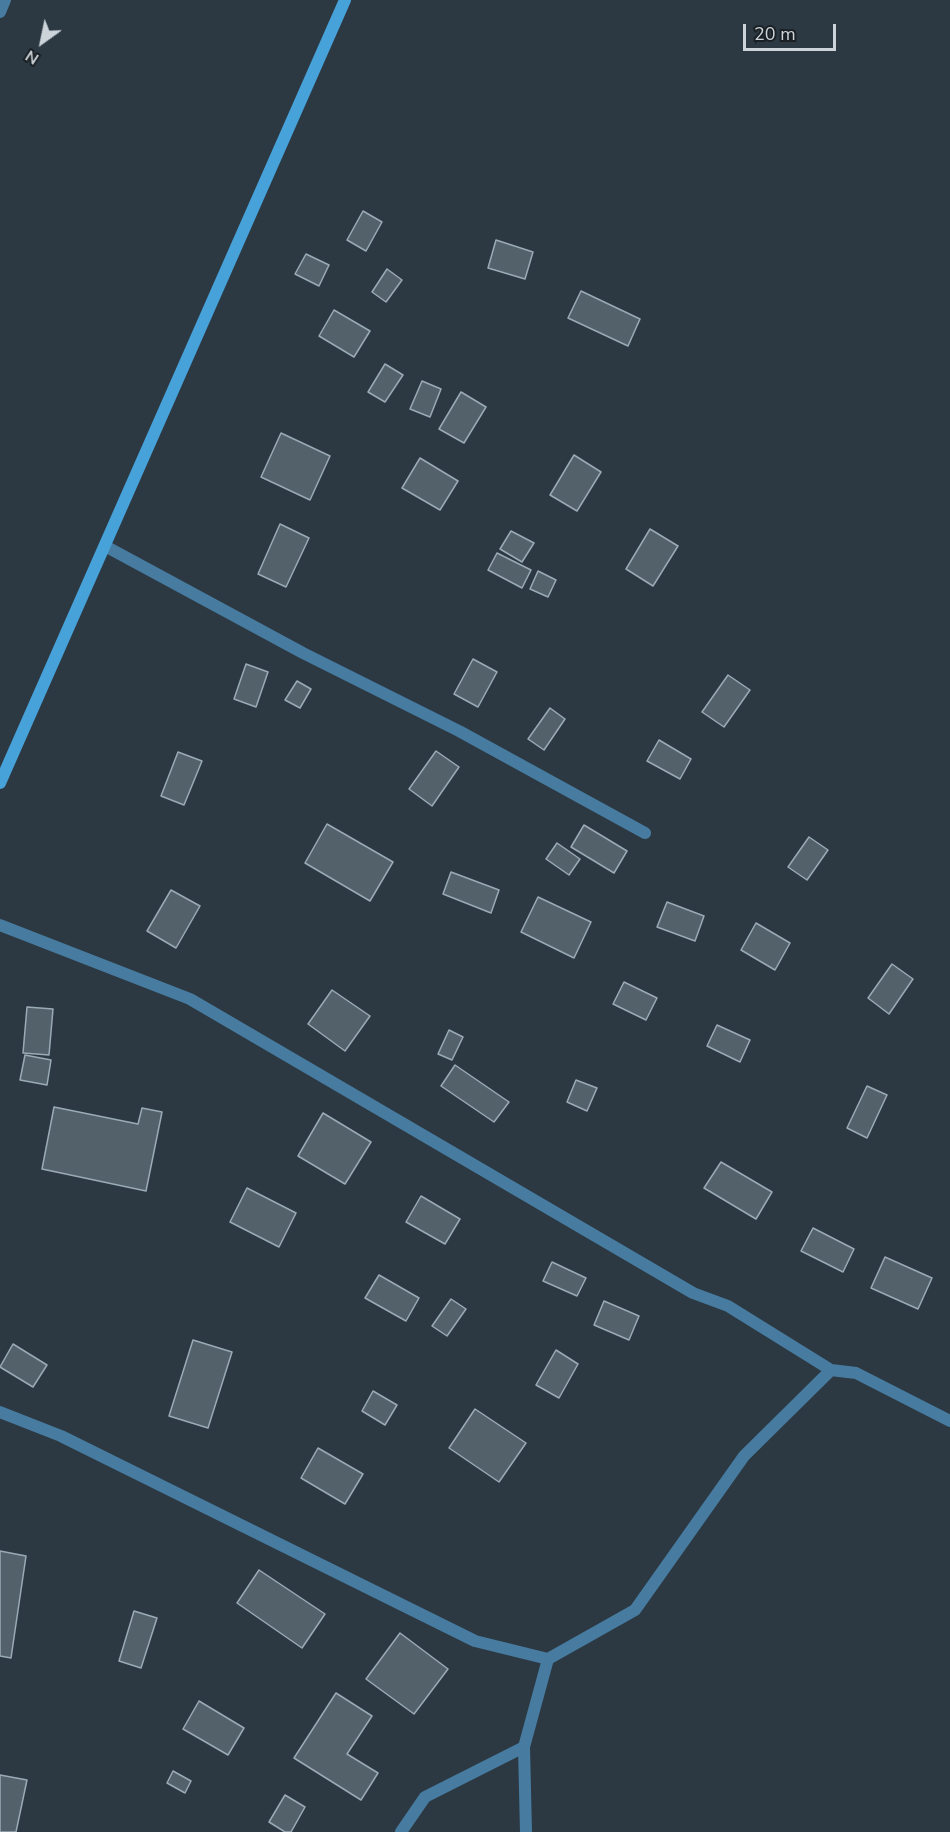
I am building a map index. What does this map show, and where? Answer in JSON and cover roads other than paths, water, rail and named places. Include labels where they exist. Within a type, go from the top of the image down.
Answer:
[{"type":"main road","points":[[0,783],[345,0]]},
{"type":"street","points":[[0,12],[5,0]]},
{"type":"street","points":[[105,546],[303,653],[459,732],[645,833]]},
{"type":"street","points":[[0,925],[190,999],[693,1293],[728,1306],[831,1370],[856,1373],[950,1421]]},
{"type":"street","points":[[0,1412],[61,1436],[475,1641],[548,1659],[635,1610],[744,1456],[831,1370]]},
{"type":"street","points":[[526,1832],[524,1747],[548,1659]]},
{"type":"street","points":[[401,1832],[425,1797],[524,1747]]}]
